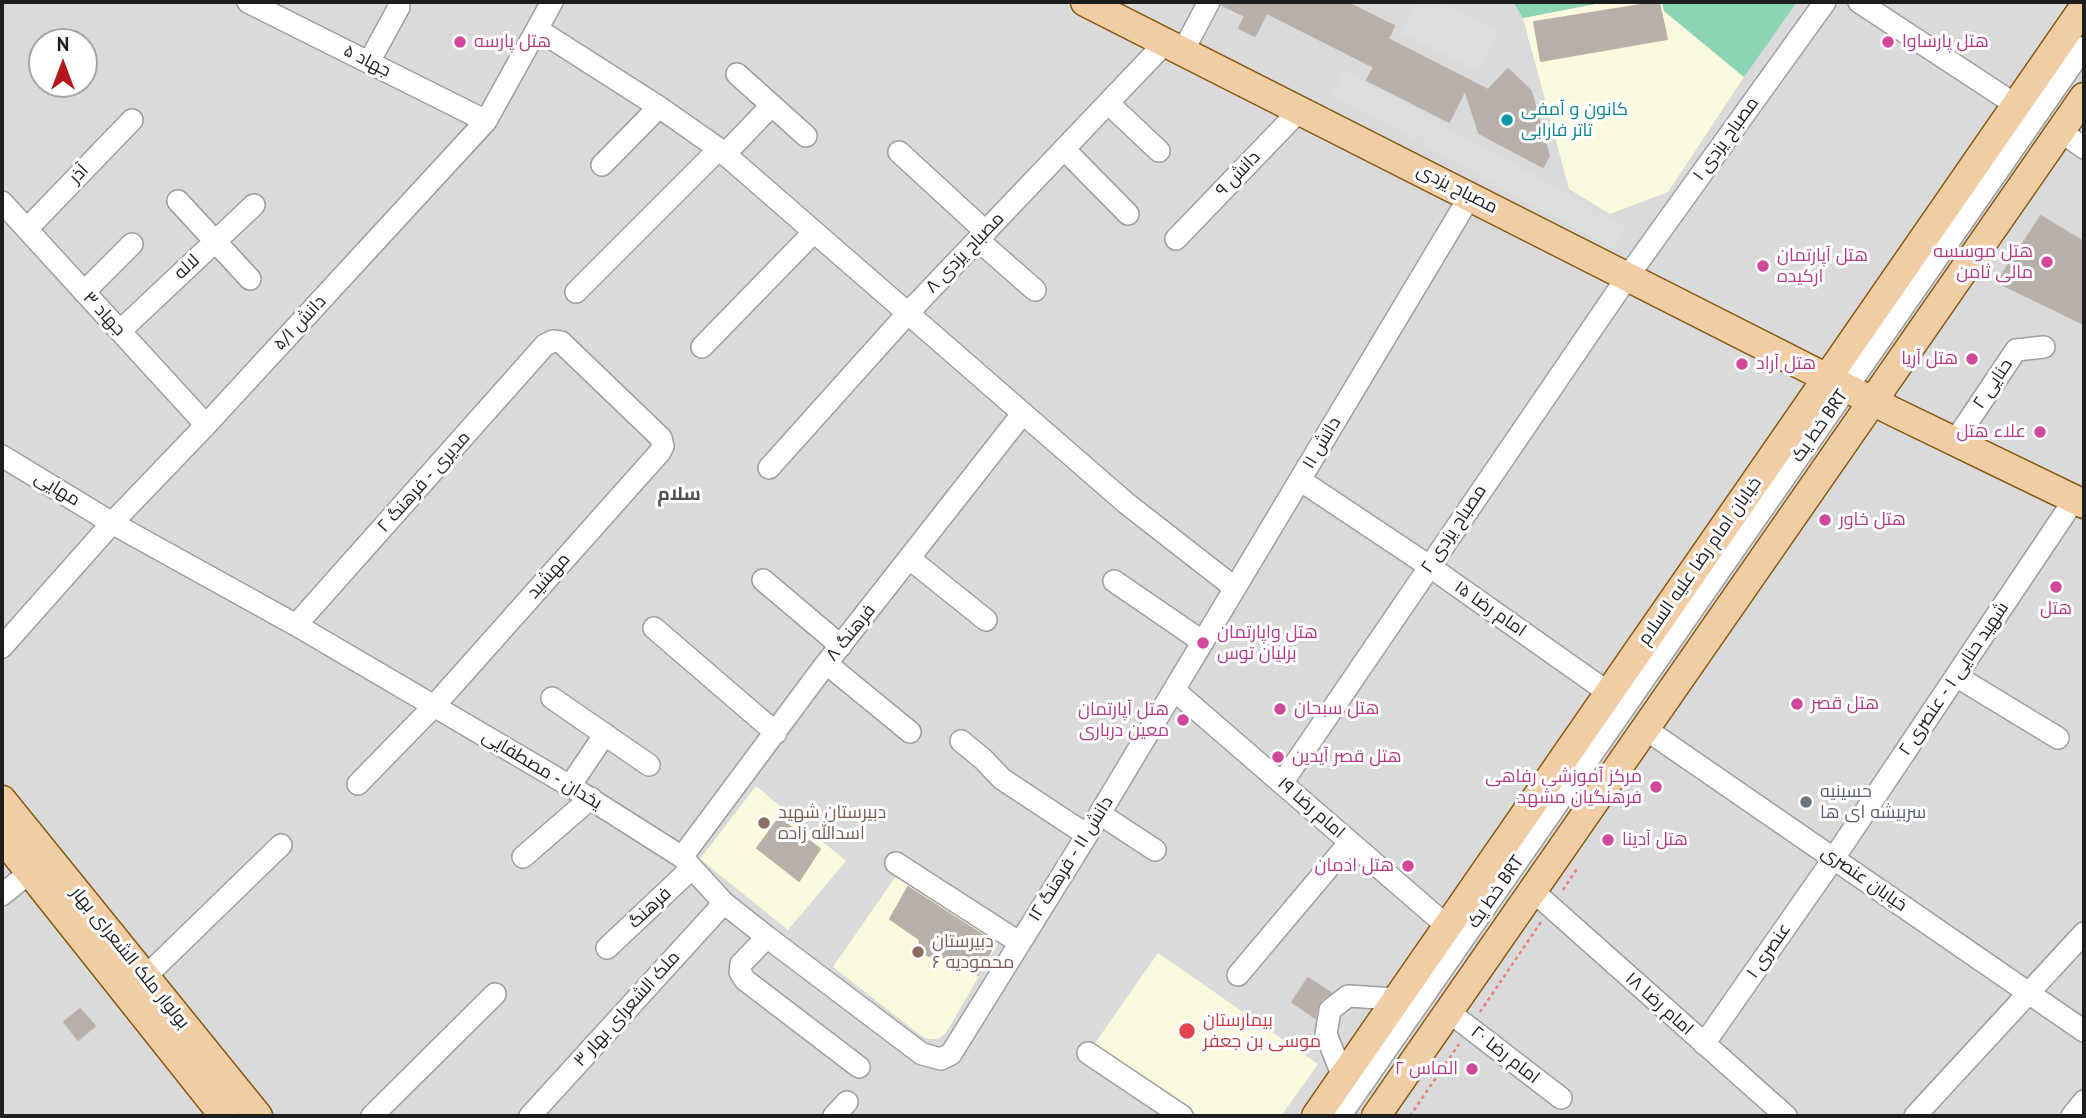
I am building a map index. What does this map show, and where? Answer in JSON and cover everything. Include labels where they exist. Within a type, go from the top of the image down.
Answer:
[{"type":"main road","name":"مصباح یزدی","points":[[1085,2],[1851,389],[2081,502]]},
{"type":"main road","name":"خیابان امام رضا علیه السلام","points":[[1376,1116],[1644,728],[1851,389],[2016,105],[2084,7]]},
{"type":"main road","name":"خیابان امام رضا علیه السلام","points":[[1316,1116],[1609,693],[2060,131],[2084,97]]},
{"type":"main road","name":"بولوار ملک الشعرای بهار","points":[[2,800],[258,1116]]},
{"type":"main road","name":"بولوار ملک الشعرای بهار","points":[[2,837],[224,1116]]},
{"type":"street","name":"جهاد ۵","points":[[248,2],[486,121]]},
{"type":"street","name":"دانش ۵/۱","points":[[2,647],[112,523],[486,121],[552,2]]},
{"type":"street","name":"مصباح یزدی ۸","points":[[769,468],[908,313],[1108,103],[1174,46],[1209,2]]},
{"type":"street","name":"مصباح یزدی ۱","points":[[1628,276],[1825,2]]},
{"type":"street","points":[[1859,2],[2016,105]]},
{"type":"street","points":[[369,62],[399,7]]},
{"type":"street","points":[[537,29],[659,107],[722,152],[1126,503],[1235,588]]},
{"type":"street","name":"خط یک BRT","points":[[1347,1116],[1851,389],[2084,47]]},
{"type":"street","name":"خط یک BRT","points":[[1340,1116],[2084,60]]},
{"type":"street","points":[[737,74],[806,136]]},
{"type":"street","points":[[1108,103],[1160,151]]},
{"type":"street","points":[[576,292],[772,105]]},
{"type":"street","points":[[602,165],[659,107]]},
{"type":"street","name":"دانش ۹","points":[[1176,239],[1300,110]]},
{"type":"street","name":"آذر","points":[[27,229],[132,120]]},
{"type":"street","points":[[2060,131],[2084,148]]},
{"type":"street","points":[[1064,149],[1128,214]]},
{"type":"street","points":[[899,152],[1035,290]]},
{"type":"street","name":"دانش ۱۱","points":[[1174,690],[1471,196]]},
{"type":"street","points":[[178,201],[250,279]]},
{"type":"street","name":"جهاد ۳","points":[[2,202],[206,425]]},
{"type":"street","name":"لاله","points":[[120,331],[254,205]]},
{"type":"street","points":[[702,346],[814,232]]},
{"type":"street","points":[[84,292],[132,244]]},
{"type":"street","name":"مصباح یزدی ۲","points":[[1282,783],[1628,276]]},
{"type":"street","name":"مدیری - فرهنگ ۲","points":[[296,625],[545,345],[553,341],[561,341],[661,438],[663,446]]},
{"type":"street","name":"حنایی ۲","points":[[1955,441],[2016,350],[2044,346]]},
{"type":"street","name":"فرهنگ ۸","points":[[687,862],[827,664],[1023,413]]},
{"type":"street","name":"مهشید","points":[[358,784],[434,706],[663,446]]},
{"type":"street","name":"مهایی","points":[[2,456],[112,523]]},
{"type":"street","name":"امام رضا ۱۵","points":[[1300,480],[1429,566],[1609,693]]},
{"type":"street","name":"شهید حنایی ۱ - عنصری ۲","points":[[1834,858],[1956,676],[2081,502]]},
{"type":"street","name":"یخدان - مصطفایی","points":[[112,523],[296,625],[591,798],[687,862],[724,903],[922,1054],[941,1059]]},
{"type":"street","points":[[910,559],[986,620]]},
{"type":"street","points":[[763,580],[841,646]]},
{"type":"street","points":[[1114,581],[1203,642]]},
{"type":"street","points":[[654,628],[776,733]]},
{"type":"street","points":[[827,664],[910,732]]},
{"type":"street","points":[[1956,676],[2058,738]]},
{"type":"street","name":"امام رضا ۱۹","points":[[1174,690],[1447,926]]},
{"type":"street","name":"دانش ۱۱ - فرهنگ ۱۲","points":[[941,1059],[951,1054],[1174,690]]},
{"type":"street","points":[[552,698],[649,765]]},
{"type":"street","name":"خیابان عنصری","points":[[1644,728],[2084,1031]]},
{"type":"street","points":[[570,786],[605,734]]},
{"type":"street","points":[[961,741],[1002,779],[1087,835]]},
{"type":"street","points":[[523,857],[591,798]]},
{"type":"street","points":[[1100,814],[1154,850]]},
{"type":"street","points":[[1238,975],[1350,842]]},
{"type":"street","points":[[145,977],[281,845]]},
{"type":"street","name":"عنصری ۱","points":[[1704,1044],[1834,858]]},
{"type":"street","name":"فرهنگ","points":[[607,948],[687,862]]},
{"type":"street","points":[[896,863],[1020,943]]},
{"type":"street","points":[[2,895],[30,872]]},
{"type":"street","name":"امام رضا ۱۸","points":[[1533,891],[1786,1116]]},
{"type":"street","name":"ملک الشعرای بهار ۳","points":[[530,1116],[724,903]]},
{"type":"street","points":[[1915,1116],[2084,933]]},
{"type":"street","points":[[767,937],[741,964],[740,972],[745,980],[859,1067]]},
{"type":"street","points":[[372,1116],[495,993]]},
{"type":"street","points":[[1343,1077],[1326,1034],[1330,1010],[1348,996],[1397,999]]},
{"type":"street","name":"امام رضا ۲۰","points":[[1449,1012],[1561,1098]]},
{"type":"street","points":[[1088,1053],[1182,1116]]},
{"type":"street","points":[[2072,1116],[2084,1101]]},
{"type":"shaded area","points":[[2,2],[2084,2],[2084,1116],[2,1116]]},
{"type":"shaded area","points":[[1418,2],[1441,2],[1499,31],[1478,71],[1402,33]]},
{"type":"shaded area","points":[[1605,2],[1662,2],[1664,11],[1744,77],[1668,192],[1610,214],[1569,189],[1523,18]]},
{"type":"shaded area","points":[[1345,71],[1626,226],[1613,249],[1332,94]]},
{"type":"shaded area","name":"دبیرستان شهید اسدالله زاده","points":[[756,786],[846,861],[788,930],[700,859]]},
{"type":"shaded area","name":"دبیرستان محمودیه ۶","points":[[898,873],[1001,938],[946,1033],[938,1039],[928,1039],[920,1035],[833,967]]},
{"type":"shaded area","name":"بیمارستان موسی بن جعفر","points":[[1158,953],[1318,1064],[1281,1116],[1194,1116],[1093,1046]]},
{"type":"green space","points":[[1513,2],[1605,2],[1523,18]]},
{"type":"green space","points":[[1662,2],[1797,2],[1744,77],[1664,11]]},
{"type":"building","points":[[1222,2],[1346,2],[1394,26],[1388,39],[1488,90],[1508,69],[1531,91],[1549,156],[1543,167],[1479,133],[1465,90],[1449,122],[1367,80],[1374,67],[1267,13],[1255,36],[1239,28],[1245,16],[1222,5]]},
{"type":"building","points":[[1659,2],[1667,39],[1541,61],[1534,22]]},
{"type":"building","name":"هتل موسسه مالی ثامن","points":[[2041,216],[2084,242],[2084,324],[1997,282]]},
{"type":"building","name":"دبیرستان شهید اسدالله زاده","points":[[779,818],[820,849],[799,881],[757,848]]},
{"type":"building","name":"دبیرستان محمودیه ۶","points":[[908,887],[995,943],[978,975],[949,955],[937,959],[922,953],[919,939],[890,919]]},
{"type":"building","points":[[1308,978],[1331,993],[1321,1000],[1315,1018],[1292,1002]]},
{"type":"building","points":[[80,1009],[95,1026],[78,1040],[64,1022]]},
{"type":"place","name":"هتل پارسه","points":[[460,42]]},
{"type":"place","name":"هتل پارساوا","points":[[1888,42]]},
{"type":"place","name":"کانون و آمفی تاتر فارابی","points":[[1507,120]]},
{"type":"place","name":"هتل موسسه مالی ثامن","points":[[2047,262]]},
{"type":"place","name":"هتل آپارتمان ارکیده","points":[[1763,266]]},
{"type":"place","name":"هتل آریا","points":[[1972,359]]},
{"type":"place","name":"هتل آراد","points":[[1742,364]]},
{"type":"place","name":"علاء هتل","points":[[2040,432]]},
{"type":"place","name":"هتل خاور","points":[[1825,520]]},
{"type":"place","name":"هتل","points":[[2056,587]]},
{"type":"place","name":"هتل واپارتمان برلیان توس","points":[[1203,643]]},
{"type":"place","name":"هتل قصر","points":[[1797,704]]},
{"type":"place","name":"هتل سبحان","points":[[1280,709]]},
{"type":"place","name":"هتل آپارتمان معین درباری","points":[[1183,720]]},
{"type":"place","name":"هتل قصر آیدین","points":[[1278,757]]},
{"type":"place","name":"مرکز آموزشی رفاهی فرهنگیان مشهد","points":[[1656,787]]},
{"type":"place","name":"حسینیه سربیشه ای ها","points":[[1806,802]]},
{"type":"place","name":"دبیرستان شهید اسدالله زاده","points":[[764,823]]},
{"type":"place","name":"هتل آدینا","points":[[1608,840]]},
{"type":"place","name":"هتل ادمان","points":[[1408,866]]},
{"type":"place","name":"دبیرستان محمودیه ۶","points":[[918,952]]},
{"type":"place","name":"بیمارستان موسی بن جعفر","points":[[1187,1031]]},
{"type":"place","name":"الماس ۲","points":[[1472,1069]]},
{"type":"district","name":"سلام","points":[[679,495]]}]
